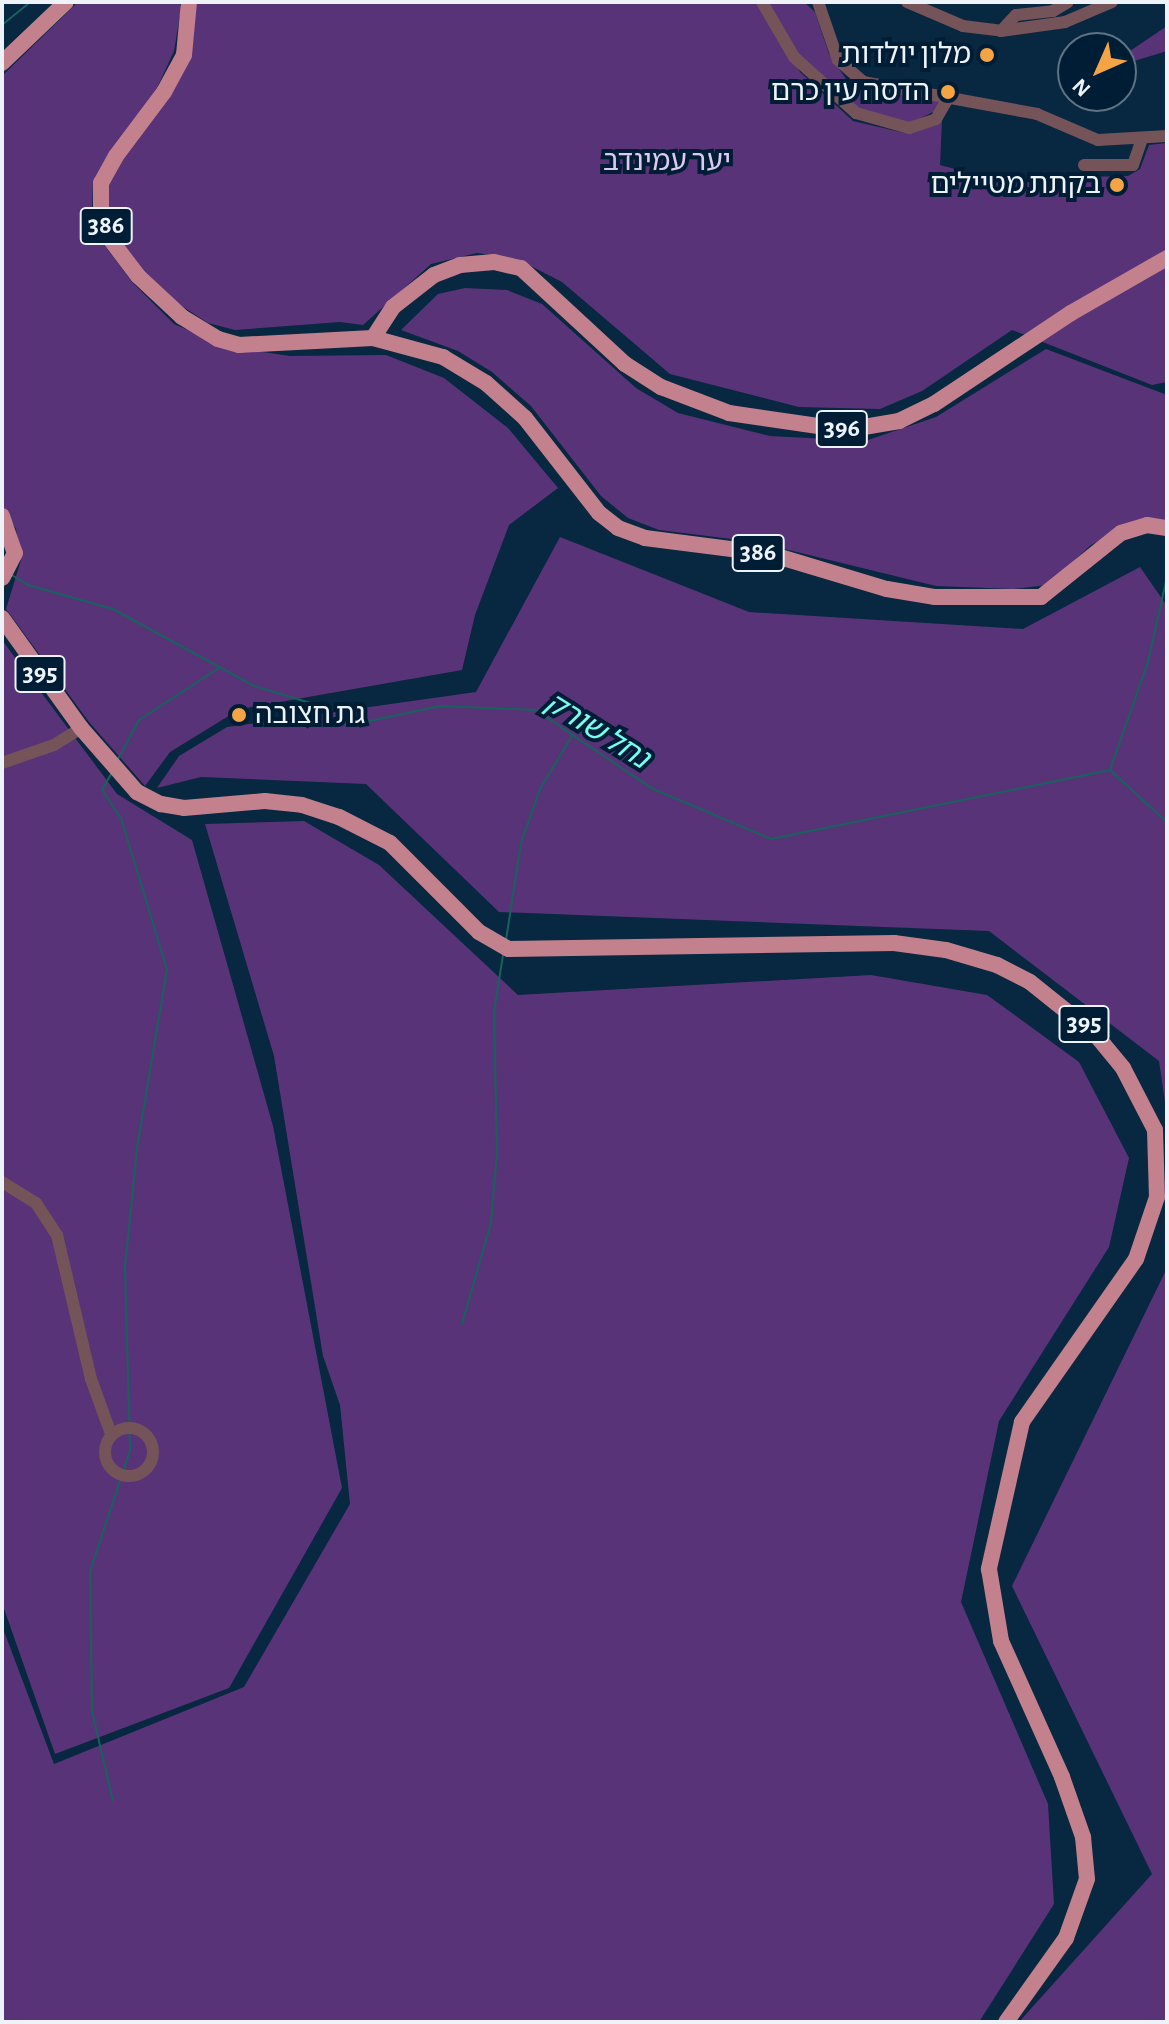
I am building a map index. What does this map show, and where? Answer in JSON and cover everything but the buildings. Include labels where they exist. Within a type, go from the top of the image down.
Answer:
[{"type":"main road","points":[[2,63],[66,2]]},
{"type":"main road","name":"386","points":[[189,2],[187,42],[177,69],[101,183],[101,208],[110,239],[165,302],[218,339],[239,345],[336,337],[373,338],[443,357],[486,383],[525,418],[599,513],[645,538],[770,554],[899,591],[1018,600],[1041,597],[1066,582],[1121,533],[1147,525],[1167,528]]},
{"type":"main road","name":"396","points":[[521,268],[625,364],[661,387],[729,413],[846,430],[899,421],[934,404],[1071,313],[1167,258]]},
{"type":"main road","points":[[336,337],[393,307],[434,275],[460,265],[494,262],[521,268]]},
{"type":"main road","points":[[373,338],[444,277],[521,268]]},
{"type":"main road","points":[[373,338],[393,307]]},
{"type":"main road","points":[[2,516],[11,532],[14,560],[2,578]]},
{"type":"main road","name":"395","points":[[2,618],[117,774],[161,804],[302,805],[367,829],[411,862],[479,932],[509,949],[894,943],[946,950],[997,965],[1030,982],[1095,1034],[1123,1068],[1155,1130],[1157,1197],[1136,1259],[1022,1422],[989,1569],[1001,1641],[1066,1788],[1083,1837],[1087,1879],[1066,1938],[1006,2022]]},
{"type":"street","points":[[762,2],[794,57],[856,113],[909,128],[936,119],[948,98]]},
{"type":"street","points":[[818,2],[831,47],[849,73],[870,84],[1037,114],[1098,140],[1167,136]]},
{"type":"street","points":[[907,2],[963,26],[1001,31],[1065,22],[1112,2]]},
{"type":"street","points":[[1001,31],[1016,15],[1053,11],[1068,2]]},
{"type":"street","points":[[1084,165],[1133,165],[1142,139]]},
{"type":"street","points":[[2,763],[54,745],[81,728]]},
{"type":"street","points":[[2,1182],[36,1203],[57,1235],[87,1366],[111,1434],[104,1449],[108,1465],[121,1475],[145,1471],[153,1457],[147,1434],[133,1427],[111,1434]]},
{"type":"green space","points":[[78,2],[179,2],[181,9],[174,51],[157,88],[93,181],[92,209],[102,242],[132,282],[174,324],[227,347],[290,356],[386,355],[444,378],[508,428],[558,488],[509,525],[475,615],[462,670],[240,709],[170,752],[145,786],[89,722],[6,609],[21,560],[16,529],[2,505],[2,76]]},
{"type":"green space","name":"יער עמינדב","points":[[759,2],[800,72],[853,121],[909,134],[942,120],[940,165],[993,179],[1128,176],[1140,169],[1149,145],[1167,143],[1167,382],[1152,385],[1012,330],[922,391],[880,409],[799,407],[670,374],[562,282],[517,259],[477,253],[431,264],[363,325],[340,322],[235,330],[208,323],[168,297],[127,253],[110,224],[107,190],[111,176],[166,95],[193,3]]},
{"type":"green space","points":[[765,2],[804,2],[815,12],[829,54],[850,85],[941,102],[935,111],[909,124],[867,115],[802,61]]},
{"type":"green space","points":[[1167,26],[1167,51],[1137,60],[1137,46]]},
{"type":"green space","points":[[465,288],[507,290],[542,304],[636,388],[678,413],[770,436],[865,441],[936,417],[1046,349],[1167,395],[1167,522],[1121,529],[1091,545],[1047,585],[1014,589],[936,586],[756,542],[659,530],[628,518],[601,496],[531,406],[492,372],[458,351],[401,330],[438,294]]},
{"type":"green space","points":[[560,537],[749,612],[1023,629],[1140,567],[1167,606],[1167,1116],[1159,1061],[989,931],[499,912],[366,784],[201,777],[157,788],[179,756],[227,727],[476,692]]},
{"type":"green space","points":[[2,640],[117,794],[192,840],[273,1126],[342,1488],[229,1688],[55,1754],[2,1603]]},
{"type":"green space","points":[[304,821],[379,865],[518,995],[871,975],[987,995],[1079,1062],[1129,1158],[1109,1247],[999,1421],[961,1602],[1048,1804],[1054,1904],[979,2022],[2,2022],[2,1626],[54,1764],[244,1687],[350,1504],[340,1405],[323,1356],[274,1056],[205,824]]},
{"type":"green space","points":[[1167,1268],[1167,2022],[1019,2022],[1152,1874],[1012,1586]]},
{"type":"waterway","points":[[2,25],[30,2]]},
{"type":"waterway","name":"נחל שורק","points":[[10,574],[28,585],[113,609],[254,686],[370,721],[440,706],[536,710],[651,788],[771,839],[1110,770],[1167,822]]},
{"type":"waterway","points":[[1110,770],[1148,662],[1167,577]]},
{"type":"waterway","points":[[117,761],[139,720],[219,668]]},
{"type":"waterway","points":[[506,940],[521,843],[540,789],[572,736]]},
{"type":"waterway","points":[[111,774],[102,790],[121,818],[167,969],[137,1149],[125,1267],[130,1451],[90,1571],[92,1711],[113,1801]]},
{"type":"waterway","points":[[462,1324],[491,1223],[497,1153],[494,1012],[503,955]]},
{"type":"place","name":"מלון יולדות","points":[[987,55]]},
{"type":"place","name":"הדסה עין כרם","points":[[948,92]]},
{"type":"place","name":"בקתת מטיילים","points":[[1117,185]]},
{"type":"place","name":"גת חצובה","points":[[239,715]]}]
